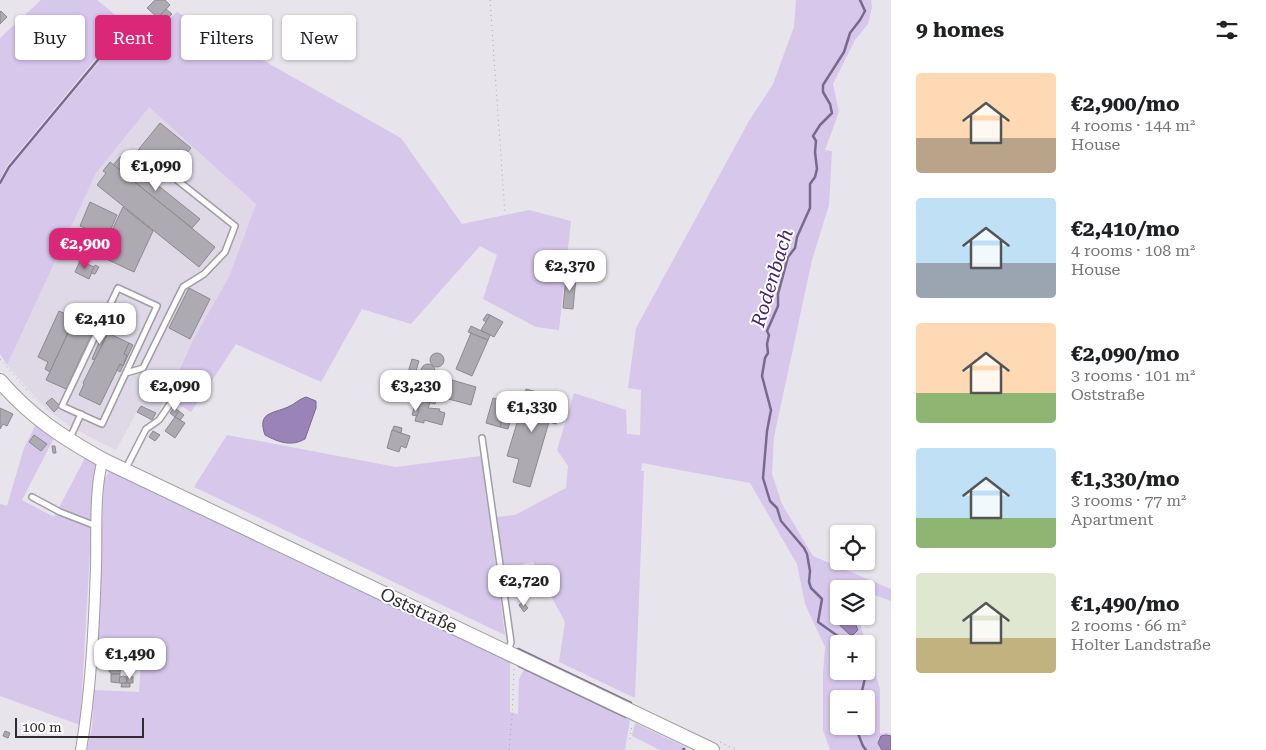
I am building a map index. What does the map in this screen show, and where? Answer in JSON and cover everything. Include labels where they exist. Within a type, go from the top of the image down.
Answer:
[{"type":"main road","name":"Oststraße","points":[[0,381],[37,419],[103,460],[712,750]]},
{"type":"street","points":[[81,750],[85,724],[95,598],[99,481],[103,460]]},
{"type":"lane","points":[[126,372],[143,368],[183,287],[204,274],[225,252],[235,226],[177,180]]},
{"type":"lane","points":[[118,288],[157,306],[126,372],[102,424],[62,406],[118,288]]},
{"type":"lane","points":[[125,470],[146,429],[160,420],[170,404]]},
{"type":"lane","points":[[68,440],[80,414]]},
{"type":"lane","points":[[482,438],[512,654]]},
{"type":"lane","points":[[32,497],[60,512],[97,526]]},
{"type":"path","points":[[490,0],[505,214]]},
{"type":"path","points":[[0,359],[34,398]]},
{"type":"path","points":[[509,750],[514,664],[512,654]]},
{"type":"path","points":[[630,739],[634,713]]},
{"type":"shaded area","points":[[41,0],[97,0],[115,15],[95,15],[95,59],[7,166],[0,179],[0,38],[15,24],[15,60],[85,60],[85,15],[25,15]]},
{"type":"shaded area","points":[[796,0],[871,0],[872,7],[868,24],[855,40],[833,84],[839,112],[825,150],[832,151],[829,205],[812,260],[774,437],[772,474],[782,504],[813,556],[830,563],[830,570],[846,570],[870,580],[830,580],[830,625],[861,625],[863,635],[830,635],[830,680],[875,680],[875,673],[880,689],[880,734],[891,734],[891,750],[830,750],[823,730],[825,647],[805,604],[797,564],[750,483],[642,463],[641,471],[644,471],[635,698],[559,662],[565,622],[533,562],[504,568],[496,517],[515,515],[566,488],[568,466],[557,450],[574,393],[626,410],[627,434],[640,435],[641,390],[628,388],[636,328],[749,121],[773,84],[794,27]]},
{"type":"shaded area","points":[[177,12],[182,15],[181,60],[262,60],[401,138],[462,224],[529,210],[571,221],[559,330],[536,327],[483,299],[497,255],[480,246],[411,324],[362,309],[321,382],[236,344],[191,412],[167,397],[193,340],[229,277],[256,204],[149,107],[96,173],[7,365],[0,354],[0,185],[10,168],[101,60],[171,60],[171,17]]},
{"type":"shaded area","points":[[149,106],[256,204],[229,277],[193,340],[158,413],[141,404],[116,450],[73,428],[47,410],[7,365],[96,173]]},
{"type":"shaded area","points":[[306,397],[316,401],[316,408],[305,439],[295,443],[285,443],[265,435],[263,422],[268,415]]},
{"type":"shaded area","points":[[36,424],[55,436],[22,500],[54,517],[85,458],[97,464],[94,482],[80,725],[0,696],[0,504],[7,506],[24,448]]},
{"type":"shaded area","points":[[227,435],[396,467],[481,456],[505,635],[194,487]]},
{"type":"shaded area","points":[[109,472],[114,472],[510,662],[510,712],[518,714],[519,679],[524,670],[630,720],[625,750],[87,750],[92,727],[94,690],[139,692],[142,647],[97,644],[104,480]]},
{"type":"shaded area","points":[[875,582],[891,589],[891,601],[875,595]]},
{"type":"shaded area","points":[[839,625],[856,625],[858,630],[853,635],[849,634]]},
{"type":"shaded area","points":[[635,723],[687,748],[686,750],[660,750],[632,736]]},
{"type":"shaded area","points":[[881,736],[891,736],[891,750],[882,750],[878,743]]},
{"type":"building","points":[[155,0],[165,0],[170,5],[161,15],[155,15],[147,8]]},
{"type":"building","points":[[166,9],[172,14],[171,15],[161,15]]},
{"type":"building","points":[[0,12],[7,17],[0,24]]},
{"type":"building","points":[[160,123],[191,148],[170,173],[139,149]]},
{"type":"building","points":[[139,149],[170,173],[166,178],[135,154]]},
{"type":"building","points":[[121,156],[200,219],[192,228],[113,165]]},
{"type":"building","points":[[110,162],[215,247],[199,267],[97,185],[106,173],[103,171]]},
{"type":"building","points":[[90,202],[117,215],[107,238],[80,226]]},
{"type":"building","points":[[123,207],[153,231],[134,272],[100,256]]},
{"type":"building","points":[[80,232],[104,244],[98,257],[74,246]]},
{"type":"building","points":[[80,261],[94,267],[89,279],[75,272]]},
{"type":"building","points":[[95,265],[99,267],[95,274],[91,273]]},
{"type":"building","points":[[566,276],[576,277],[573,309],[563,308]]},
{"type":"building","points":[[189,288],[210,299],[190,339],[169,328]]},
{"type":"building","points":[[59,311],[75,318],[50,372],[45,369],[48,362],[38,357]]},
{"type":"building","points":[[487,314],[490,315],[486,322],[483,320]]},
{"type":"building","points":[[490,315],[503,322],[494,337],[481,330]]},
{"type":"building","points":[[75,318],[95,327],[66,389],[46,380]]},
{"type":"building","points":[[471,326],[490,335],[488,340],[468,332]]},
{"type":"building","points":[[104,331],[108,333],[95,360],[92,359]]},
{"type":"building","points":[[108,333],[129,343],[124,354],[127,355],[123,366],[120,364],[100,405],[79,395]]},
{"type":"building","points":[[471,333],[488,340],[472,376],[456,369]]},
{"type":"building","points":[[129,343],[133,345],[123,365],[127,355],[124,354]]},
{"type":"building","points":[[437,353],[442,355],[444,360],[442,365],[437,367],[432,365],[430,360],[432,355]]},
{"type":"building","points":[[412,359],[419,361],[414,378],[407,376]]},
{"type":"building","points":[[120,364],[123,366],[120,372],[117,370]]},
{"type":"building","points":[[428,364],[433,366],[435,371],[433,376],[428,378],[423,376],[421,371],[423,366]]},
{"type":"building","points":[[442,377],[476,387],[471,405],[437,396]]},
{"type":"building","points":[[526,389],[563,399],[556,424],[549,422],[530,487],[513,482],[519,459],[507,456]]},
{"type":"building","points":[[431,391],[438,393],[437,396],[430,394]]},
{"type":"building","points":[[430,394],[437,396],[435,404],[427,402]]},
{"type":"building","points":[[52,398],[60,406],[54,412],[46,403]]},
{"type":"building","points":[[493,398],[507,402],[500,427],[486,423]]},
{"type":"building","points":[[421,400],[430,403],[428,408],[440,409],[439,411],[445,413],[442,425],[424,420],[424,423],[415,421]]},
{"type":"building","points":[[507,402],[515,405],[508,429],[500,427]]},
{"type":"building","points":[[141,406],[156,413],[152,420],[137,412]]},
{"type":"building","points":[[0,408],[13,414],[7,426],[3,424],[0,429]]},
{"type":"building","points":[[174,408],[179,411],[175,417],[170,413]]},
{"type":"building","points":[[414,408],[419,409],[417,416],[412,415]]},
{"type":"building","points":[[179,411],[184,415],[180,420],[175,417]]},
{"type":"building","points":[[175,417],[185,423],[175,438],[165,431]]},
{"type":"building","points":[[394,426],[402,428],[401,433],[392,431]]},
{"type":"building","points":[[392,430],[410,436],[406,448],[401,446],[399,452],[387,448]]},
{"type":"building","points":[[153,431],[160,435],[155,441],[149,437]]},
{"type":"building","points":[[34,435],[47,444],[41,451],[29,442]]},
{"type":"building","points":[[52,446],[55,446],[56,453],[53,453]]},
{"type":"building","points":[[523,602],[528,608],[524,612],[519,605]]},
{"type":"building","points":[[107,649],[124,650],[124,658],[121,657],[120,674],[111,674],[109,672],[112,657],[106,657]]},
{"type":"building","points":[[111,674],[120,674],[120,683],[111,682]]},
{"type":"building","points":[[123,676],[127,680],[123,684],[119,680]]},
{"type":"building","points":[[127,676],[133,677],[133,683],[127,683]]},
{"type":"building","points":[[122,683],[130,683],[130,687],[121,687]]},
{"type":"building","points":[[5,731],[10,733],[8,738],[3,736]]},
{"type":"waterway","name":"Rodenbach","points":[[836,635],[818,622],[822,599],[811,588],[807,554],[781,521],[777,508],[770,501],[763,478],[767,431],[771,410],[762,376],[765,358],[768,353],[769,335],[767,331],[778,306],[778,294],[788,257],[795,248],[797,237],[810,208],[810,184],[815,177],[817,169],[816,141],[813,136],[820,125],[832,113],[830,104],[823,92],[823,85],[844,52],[850,33],[865,11],[860,0]]},
{"type":"waterway","points":[[0,183],[9,167],[98,60]]},
{"type":"waterway","points":[[518,649],[631,703]]},
{"type":"waterway","points":[[519,666],[626,717]]},
{"type":"waterway","name":"Rodenbach","points":[[862,690],[865,680]]},
{"type":"waterway","name":"Rodenbach","points":[[859,735],[866,750]]}]
